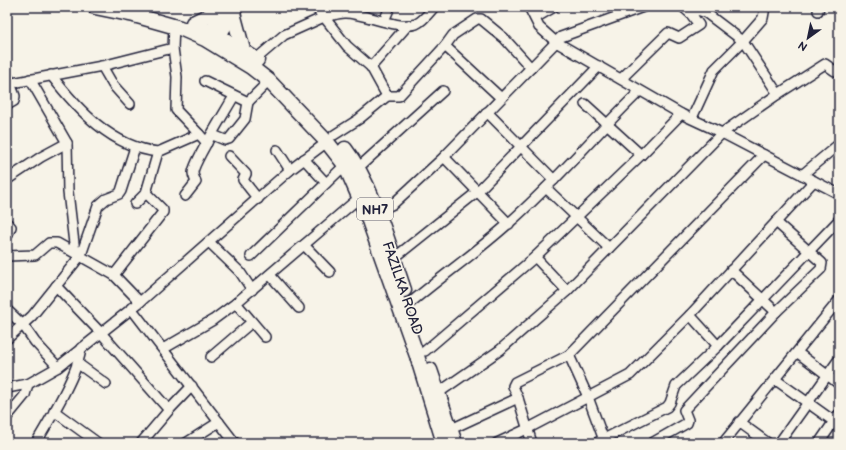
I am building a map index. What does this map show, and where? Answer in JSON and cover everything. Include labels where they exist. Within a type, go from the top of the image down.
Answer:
[{"type":"highway","name":"NH7","points":[[95,7],[134,15],[212,37]]},
{"type":"highway","name":"NH7","points":[[140,7],[193,23],[212,37]]},
{"type":"highway","points":[[193,23],[231,8],[243,50]]},
{"type":"highway","name":"FAZILKA ROAD","points":[[212,37],[243,50],[276,76],[330,138],[351,167],[376,212],[409,304],[438,393],[447,439]]},
{"type":"highway","name":"FAZILKA ROAD","points":[[212,37],[269,81],[330,138]]},
{"type":"highway","name":"FAZILKA ROAD","points":[[351,167],[360,197],[447,439]]},
{"type":"main road","points":[[212,37],[231,8]]},
{"type":"street","points":[[315,7],[347,46],[371,67],[387,96]]},
{"type":"street","points":[[384,21],[390,7]]},
{"type":"street","points":[[256,59],[284,35],[324,17],[348,10],[384,21],[414,24],[421,20],[434,7]]},
{"type":"street","points":[[529,7],[543,32],[556,42],[681,114],[722,133],[839,194]]},
{"type":"street","points":[[535,18],[554,7]]},
{"type":"street","points":[[376,212],[393,204],[444,157],[556,42],[567,34],[643,7]]},
{"type":"street","points":[[621,79],[668,33],[679,38],[699,25],[691,14],[683,7]]},
{"type":"street","points":[[692,118],[711,74],[763,18],[765,7]]},
{"type":"street","points":[[691,14],[698,10],[706,13],[743,41],[778,94]]},
{"type":"street","points":[[7,388],[28,384],[58,367],[140,302],[290,170],[330,138],[359,119],[387,96],[399,96],[445,46],[453,35],[477,19],[481,19],[504,38],[532,68]]},
{"type":"street","points":[[371,67],[408,24]]},
{"type":"street","points":[[174,26],[173,48],[177,77],[176,110],[207,143]]},
{"type":"street","points":[[445,46],[501,98]]},
{"type":"street","points":[[7,105],[15,99],[8,80],[30,79],[102,66],[173,48]]},
{"type":"street","points":[[438,393],[500,350],[567,291],[722,133],[778,94],[825,64],[835,71],[839,70]]},
{"type":"street","points":[[102,66],[113,85],[130,104]]},
{"type":"street","points":[[393,259],[477,192],[600,66]]},
{"type":"street","points":[[51,75],[83,113],[102,128],[135,147],[158,152],[199,134]]},
{"type":"street","points":[[30,79],[67,143],[68,192],[78,254]]},
{"type":"street","points":[[205,81],[248,102]]},
{"type":"street","points":[[213,135],[225,140],[229,138],[245,119],[248,102],[269,81]]},
{"type":"street","points":[[251,256],[326,183],[351,167],[443,91]]},
{"type":"street","points":[[409,304],[509,224],[640,91]]},
{"type":"street","points":[[186,196],[196,182],[193,172],[207,143],[213,135],[234,96]]},
{"type":"street","points":[[585,104],[641,155]]},
{"type":"street","points":[[487,112],[554,180]]},
{"type":"street","points":[[424,351],[535,257],[641,155],[681,114]]},
{"type":"street","points":[[8,179],[29,164],[67,143]]},
{"type":"street","points":[[802,175],[839,144]]},
{"type":"street","points":[[7,339],[23,325],[56,286],[78,254],[98,206],[106,199],[119,194],[121,191],[135,147]]},
{"type":"street","points":[[277,150],[290,170]]},
{"type":"street","points":[[135,204],[146,193],[158,152]]},
{"type":"street","points":[[532,443],[513,386],[515,382],[569,355],[764,155]]},
{"type":"street","points":[[229,156],[246,174],[243,180],[258,199]]},
{"type":"street","points":[[444,157],[509,224]]},
{"type":"street","points":[[304,159],[326,183]]},
{"type":"street","points":[[497,443],[630,375],[690,315],[814,181]]},
{"type":"street","points":[[546,188],[610,248]]},
{"type":"street","points":[[114,275],[164,212],[146,193]]},
{"type":"street","points":[[163,349],[213,320],[236,303],[360,197]]},
{"type":"street","points":[[569,355],[588,397],[602,442],[667,407],[676,386],[718,346],[839,220]]},
{"type":"street","points":[[652,443],[687,423],[688,420],[684,410],[776,312],[821,268],[822,263],[776,222]]},
{"type":"street","points":[[7,223],[11,227],[7,236]]},
{"type":"street","points":[[7,256],[35,255],[45,245],[52,242],[78,254],[114,275],[140,302]]},
{"type":"street","points":[[209,242],[240,272],[252,290]]},
{"type":"street","points":[[304,245],[330,272]]},
{"type":"street","points":[[535,257],[567,291]]},
{"type":"street","points":[[731,270],[776,312]]},
{"type":"street","points":[[270,275],[299,308]]},
{"type":"street","points":[[56,286],[101,333],[168,410]]},
{"type":"street","points":[[724,443],[739,422],[776,380],[839,300]]},
{"type":"street","points":[[236,303],[265,338]]},
{"type":"street","points":[[131,308],[235,443]]},
{"type":"street","points":[[7,310],[23,325],[35,342],[58,367]]},
{"type":"street","points":[[690,315],[718,346]]},
{"type":"street","points":[[211,357],[252,322]]},
{"type":"street","points":[[36,443],[78,363],[81,348]]},
{"type":"street","points":[[798,353],[839,384]]},
{"type":"street","points":[[779,443],[839,359]]},
{"type":"street","points":[[78,363],[106,384]]},
{"type":"street","points":[[776,380],[837,420],[819,443]]},
{"type":"street","points":[[7,417],[25,395],[28,384]]},
{"type":"street","points":[[140,443],[168,410],[192,386]]},
{"type":"street","points":[[447,439],[518,398]]},
{"type":"street","points":[[54,411],[98,443]]},
{"type":"street","points":[[186,443],[219,422]]},
{"type":"street","points":[[739,422],[768,443]]}]
